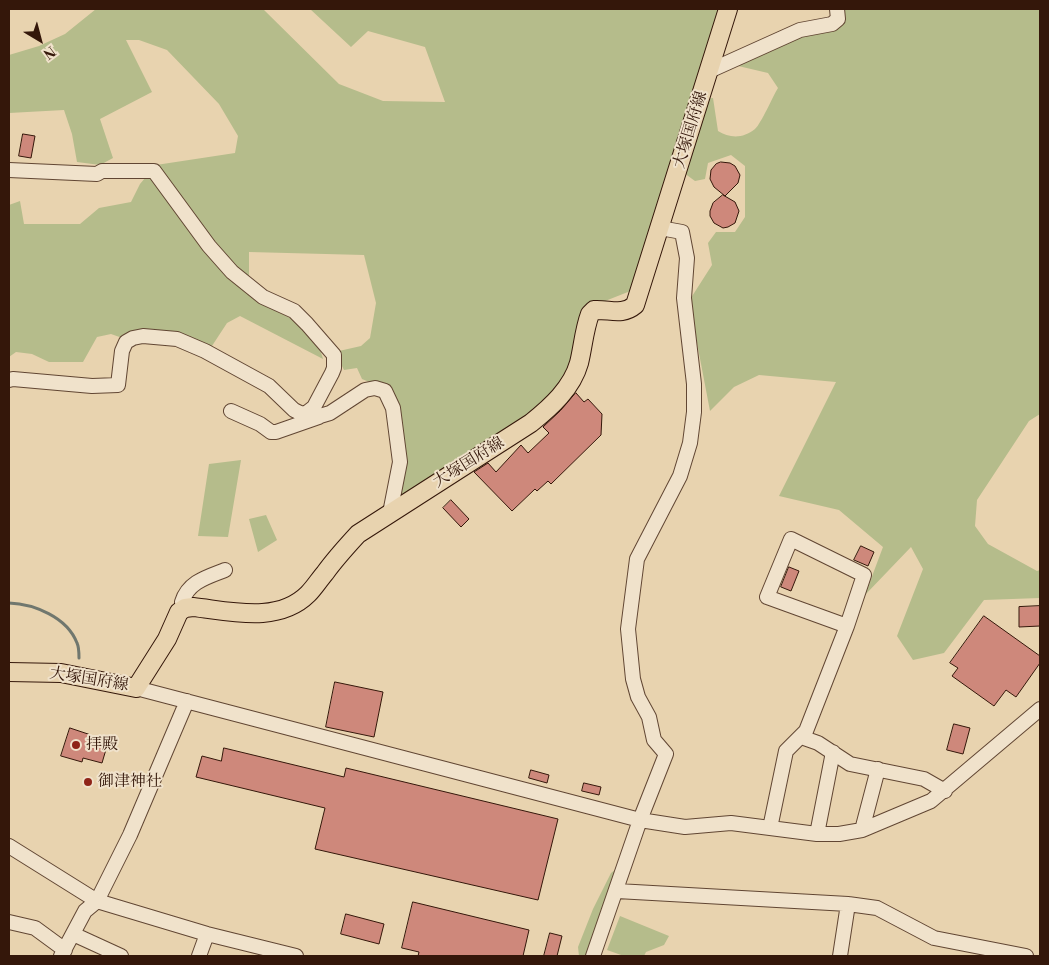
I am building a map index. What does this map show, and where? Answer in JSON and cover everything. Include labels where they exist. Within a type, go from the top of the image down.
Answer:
[{"type":"main road","name":"大塚国府線","points":[[9,672],[62,673],[136,688],[167,639],[180,612],[185,608],[193,607],[255,613],[274,612],[297,602],[308,594],[358,534],[532,423],[560,397],[578,365],[590,314],[594,310],[622,312],[630,310],[635,305],[728,9]]},
{"type":"street","points":[[709,71],[800,30],[832,24],[838,19],[837,9]]},
{"type":"street","points":[[9,170],[97,174],[102,171],[154,171],[209,246],[232,272],[262,298],[294,311],[334,355],[332,373],[314,407],[305,414]]},
{"type":"street","points":[[593,956],[640,820],[666,754],[654,740],[649,717],[638,697],[633,679],[628,628],[637,559],[680,476],[690,443],[694,412],[694,384],[684,298],[687,258],[682,232],[660,228]]},
{"type":"street","points":[[9,380],[92,386],[118,385],[122,351],[126,342],[143,336],[177,339],[205,351],[268,386],[294,410],[320,416]]},
{"type":"street","points":[[231,411],[260,424],[270,432],[276,432],[330,412],[365,390],[375,388],[385,391],[393,408],[400,462],[390,513]]},
{"type":"street","points":[[770,828],[786,751],[806,731],[847,626],[864,575],[792,539],[767,597],[847,626]]},
{"type":"street","points":[[185,608],[182,602],[188,590],[199,581],[225,570]]},
{"type":"street","points":[[136,688],[640,820],[685,827],[718,823],[817,834],[839,834],[862,830],[930,801],[945,791],[1040,708]]},
{"type":"street","points":[[9,922],[35,928],[63,953],[85,911],[97,900],[130,835],[187,701]]},
{"type":"street","points":[[801,737],[818,743],[850,764],[924,778],[945,791]]},
{"type":"street","points":[[817,834],[833,752]]},
{"type":"street","points":[[862,830],[878,769]]},
{"type":"street","points":[[9,846],[97,900],[260,952],[296,956]]},
{"type":"street","points":[[617,891],[848,904],[877,908],[934,938],[1026,956]]},
{"type":"street","points":[[840,956],[848,904]]},
{"type":"street","points":[[73,934],[121,956]]},
{"type":"street","points":[[199,956],[207,934]]},
{"type":"green space","points":[[96,9],[263,9],[339,84],[383,101],[445,102],[425,47],[368,31],[351,47],[310,9],[722,9],[633,290],[595,305],[572,365],[542,408],[400,498],[384,388],[362,379],[357,368],[344,370],[339,360],[339,351],[361,346],[370,338],[376,303],[364,255],[249,252],[249,295],[300,325],[315,341],[323,359],[240,316],[227,323],[210,349],[154,330],[145,330],[128,340],[111,334],[97,337],[83,362],[49,362],[32,354],[16,352],[9,357],[9,205],[20,201],[24,224],[80,224],[99,208],[131,202],[140,184],[156,165],[235,153],[238,136],[219,104],[167,50],[139,40],[126,40],[152,92],[100,119],[113,158],[100,165],[77,162],[72,134],[64,110],[9,113],[9,55],[39,46],[65,34]]},
{"type":"green space","points":[[842,9],[1040,9],[1040,414],[1029,421],[977,500],[975,526],[988,544],[1037,571],[1040,570],[1040,598],[984,600],[944,653],[913,660],[897,636],[923,569],[911,547],[865,595],[883,547],[839,510],[779,496],[836,382],[759,375],[734,387],[710,411],[689,301],[712,265],[708,243],[716,232],[735,232],[745,217],[745,166],[731,155],[708,163],[705,179],[695,181],[684,173],[705,99],[713,98],[718,131],[727,135],[746,135],[755,129],[760,122],[778,88],[768,73],[734,65],[803,33],[835,30],[843,22]]},
{"type":"green space","points":[[241,460],[228,537],[198,536],[209,464]]},
{"type":"green space","points":[[266,515],[277,540],[258,552],[249,519]]},
{"type":"green space","points":[[619,867],[587,956],[579,956],[578,947],[593,909],[611,873]]},
{"type":"green space","points":[[620,916],[669,936],[664,945],[646,952],[644,956],[624,956],[607,950]]},
{"type":"building","points":[[23,134],[35,136],[31,158],[19,156]]},
{"type":"building","points":[[721,162],[730,163],[735,166],[740,175],[738,183],[725,196],[714,187],[710,179],[711,170],[716,164]]},
{"type":"building","points":[[723,195],[735,202],[739,211],[735,223],[723,228],[714,223],[710,216],[710,211],[713,203]]},
{"type":"building","points":[[576,393],[584,402],[588,399],[602,414],[601,435],[551,484],[548,481],[537,491],[535,489],[512,511],[474,472],[488,463],[496,472],[521,445],[528,453],[549,433],[543,427]]},
{"type":"building","points":[[451,500],[469,519],[461,527],[443,508]]},
{"type":"building","points":[[861,546],[874,552],[868,566],[854,560]]},
{"type":"building","points":[[789,567],[799,571],[791,591],[781,587]]},
{"type":"building","points":[[1040,606],[1040,626],[1019,627],[1019,607]]},
{"type":"building","points":[[984,616],[1040,656],[1040,663],[1016,697],[1006,690],[994,706],[952,676],[958,668],[950,663]]},
{"type":"building","points":[[335,682],[383,692],[374,737],[326,727]]},
{"type":"building","points":[[954,724],[970,728],[963,754],[947,750]]},
{"type":"building","name":"拝殿","points":[[70,728],[91,735],[89,740],[107,746],[102,763],[83,758],[82,762],[61,756]]},
{"type":"building","points":[[224,748],[344,777],[346,768],[558,819],[538,900],[315,849],[325,808],[196,777],[202,756],[221,761]]},
{"type":"building","points":[[531,770],[549,775],[547,783],[529,778]]},
{"type":"building","points":[[584,783],[601,787],[599,795],[582,791]]},
{"type":"building","points":[[413,902],[529,930],[523,956],[418,956],[419,952],[402,948]]},
{"type":"building","points":[[346,914],[384,924],[379,944],[341,934]]},
{"type":"building","points":[[550,933],[562,936],[557,956],[544,956]]},
{"type":"waterway","points":[[9,603],[39,609],[58,619],[66,626],[77,643],[79,658]]},
{"type":"place","name":"拝殿","points":[[76,745]]},
{"type":"place","name":"御津神社","points":[[88,782]]}]
